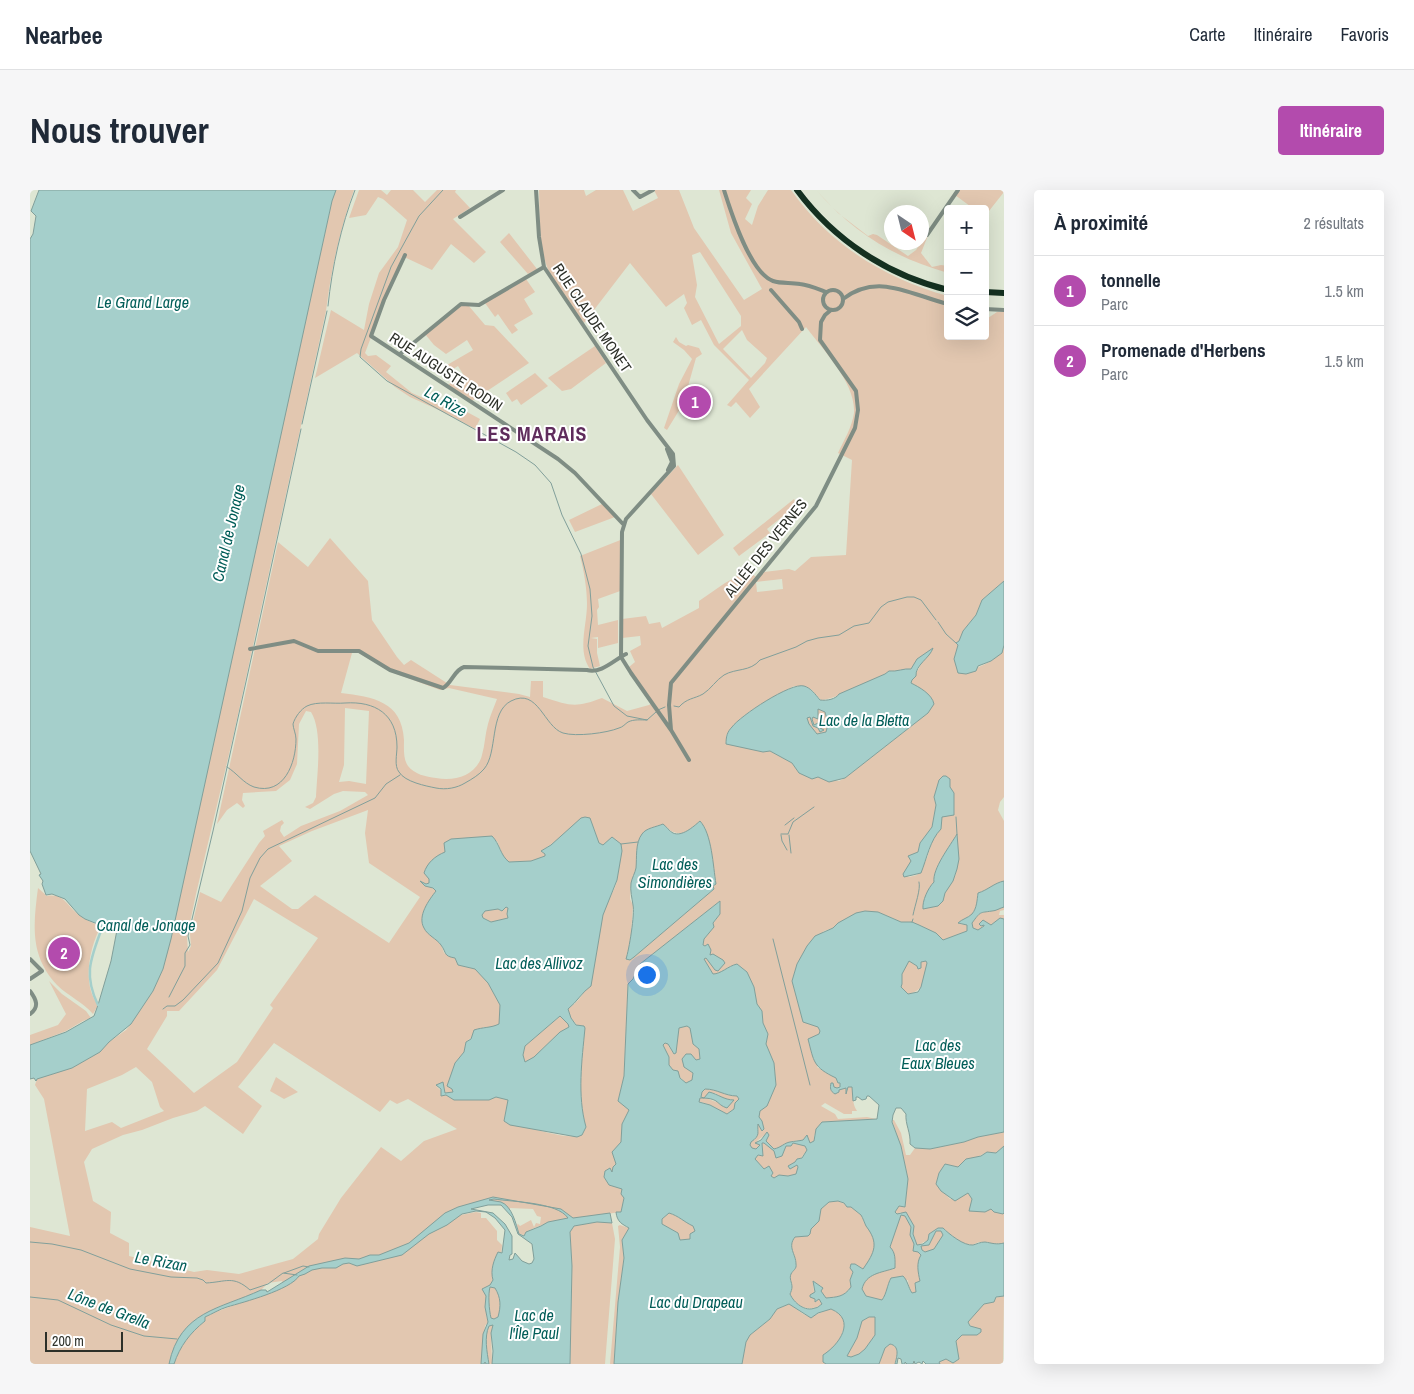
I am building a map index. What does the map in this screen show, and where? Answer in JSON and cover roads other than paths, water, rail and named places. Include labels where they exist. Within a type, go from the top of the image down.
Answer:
[{"type":"highway","points":[[797,190],[825,223],[867,256],[898,274],[944,289]]},
{"type":"highway","points":[[802,190],[828,220],[869,253],[908,273],[944,285]]},
{"type":"highway","points":[[989,292],[1004,293]]},
{"type":"highway","points":[[989,296],[1004,297]]},
{"type":"street","points":[[460,217],[503,190]]},
{"type":"street","name":"RUE CLAUDE MONET","points":[[536,190],[539,237],[544,267],[664,445],[672,462],[665,475],[638,504],[623,524]]},
{"type":"street","points":[[633,190],[640,197],[653,190]]},
{"type":"street","points":[[724,190],[738,232],[766,278],[782,283],[802,284],[825,294]]},
{"type":"street","points":[[929,232],[958,190]]},
{"type":"street","name":"RUE AUGUSTE RODIN","points":[[405,255],[384,300],[371,336],[568,467],[623,524]]},
{"type":"street","points":[[400,354],[461,304],[479,305],[544,267]]},
{"type":"street","points":[[825,294],[835,290],[841,293],[850,293],[867,286],[892,286],[944,303]]},
{"type":"street","points":[[770,290],[799,322],[802,329]]},
{"type":"street","points":[[841,293],[844,299]]},
{"type":"street","points":[[825,315],[831,310],[840,308],[844,299],[850,293]]},
{"type":"street","points":[[825,294],[823,302],[825,307],[831,310]]},
{"type":"street","name":"ALLÉE DES VERNES","points":[[670,730],[669,706],[671,683],[816,506],[855,428],[858,410],[856,391],[820,341],[819,334],[821,322],[825,315],[825,307]]},
{"type":"street","points":[[989,309],[1004,310]]},
{"type":"street","points":[[623,524],[621,657],[689,760]]},
{"type":"street","points":[[253,649],[286,641],[294,641],[318,651],[359,651],[390,670],[443,688],[448,685],[460,668],[595,671],[626,654]]},
{"type":"street","points":[[30,959],[42,971],[30,979]]},
{"type":"street","points":[[30,991],[37,1004],[35,1010],[30,1014]]},
{"type":"water","name":"Le Grand Large","points":[[39,190],[336,190],[332,201],[163,969],[153,991],[131,1024],[100,1052],[72,1068],[37,1079],[36,1081],[34,1078],[30,1079],[30,1045],[66,1032],[94,1016],[111,961],[117,930],[104,931],[100,925],[79,915],[65,899],[52,894],[46,895],[42,884],[43,881],[39,875],[41,874],[30,851],[30,239],[33,234],[36,216],[31,211]]},
{"type":"water","points":[[1004,581],[1004,645],[1002,653],[991,661],[978,666],[976,671],[966,674],[958,673],[954,659],[958,645],[956,643],[976,615],[982,600]]},
{"type":"water","name":"Lac de la Bletta","points":[[933,648],[918,668],[916,676],[911,683],[928,694],[934,704],[928,713],[845,778],[829,782],[818,777],[812,779],[799,773],[792,763],[770,751],[763,752],[726,744],[730,729],[737,722],[755,708],[788,689],[804,686],[811,690],[820,700],[831,699],[889,671],[911,669],[917,659]],"holes":[[[818,709],[825,712],[828,724],[826,732],[817,734],[807,718],[810,717],[813,726],[818,728],[820,732],[824,730],[820,728],[820,722],[814,725],[812,719],[813,717],[818,719]]]},
{"type":"water","points":[[943,776],[950,779],[950,787],[954,793],[954,815],[942,817],[941,829],[931,844],[921,873],[904,877],[903,874],[911,861],[908,856],[918,852],[920,843],[932,827],[936,805],[934,797],[939,780]]},
{"type":"water","name":"Lac des Allivoz","points":[[581,818],[590,818],[599,843],[603,845],[612,837],[621,844],[622,851],[617,880],[603,915],[591,986],[568,1009],[576,1025],[584,1026],[585,1028],[581,1090],[586,1127],[582,1135],[577,1137],[510,1125],[504,1121],[508,1100],[496,1097],[489,1100],[454,1100],[446,1095],[441,1096],[441,1089],[436,1085],[443,1082],[445,1093],[453,1092],[447,1086],[455,1063],[464,1052],[466,1042],[471,1039],[474,1030],[499,1024],[500,1005],[488,983],[475,969],[458,965],[455,958],[447,955],[439,943],[425,930],[422,923],[423,913],[427,903],[436,891],[425,886],[420,881],[426,884],[429,883],[429,879],[424,873],[425,869],[432,860],[445,852],[444,843],[451,839],[492,836],[509,862],[531,861],[545,856],[541,851],[551,845]],"holes":[[[506,907],[508,908],[508,918],[491,922],[483,918],[482,915],[485,911],[498,909],[502,911]],[[560,1016],[569,1027],[560,1032],[534,1057],[525,1062],[523,1055],[525,1046]]]},
{"type":"water","name":"Lac des Simondières","points":[[700,821],[707,834],[711,851],[716,884],[713,886],[714,889],[634,957],[630,960],[626,959],[633,916],[631,883],[636,868],[637,846],[642,834],[646,830],[663,824],[673,833],[680,834]]},
{"type":"water","points":[[957,834],[959,859],[953,881],[945,893],[943,901],[938,906],[923,909],[924,899],[934,882],[939,864]]},
{"type":"water","name":"Lac du Drapeau","points":[[1004,881],[1004,907],[995,911],[981,913],[972,923],[973,928],[978,930],[984,926],[979,924],[983,920],[991,925],[1000,918],[1004,919],[1004,1132],[930,1149],[915,1148],[910,1144],[906,1114],[901,1108],[896,1108],[892,1122],[901,1146],[908,1179],[905,1207],[899,1206],[895,1212],[897,1214],[906,1212],[914,1226],[913,1234],[917,1245],[923,1244],[928,1240],[929,1234],[938,1228],[943,1228],[957,1239],[969,1245],[983,1242],[1004,1243],[1004,1296],[996,1297],[994,1302],[984,1304],[968,1322],[970,1326],[981,1329],[981,1332],[977,1335],[962,1335],[956,1341],[959,1359],[953,1363],[946,1359],[939,1362],[940,1364],[926,1364],[923,1361],[922,1364],[919,1362],[915,1364],[914,1361],[913,1364],[905,1362],[905,1364],[902,1364],[901,1359],[898,1358],[897,1364],[895,1364],[897,1349],[890,1344],[885,1348],[879,1364],[826,1364],[823,1362],[823,1355],[835,1345],[843,1332],[843,1319],[831,1309],[818,1313],[811,1318],[789,1304],[777,1309],[770,1319],[750,1335],[746,1342],[742,1364],[614,1364],[618,1302],[624,1258],[622,1240],[629,1228],[617,1218],[616,1212],[621,1212],[624,1198],[621,1194],[622,1189],[609,1185],[604,1177],[605,1171],[610,1168],[612,1172],[616,1164],[612,1152],[621,1142],[622,1124],[629,1110],[618,1101],[624,1076],[628,984],[633,979],[640,964],[720,901],[720,914],[713,923],[714,927],[704,939],[703,945],[708,944],[711,950],[710,955],[713,954],[725,963],[718,971],[715,970],[706,958],[704,959],[713,974],[737,964],[747,972],[754,987],[757,1004],[762,1011],[763,1023],[768,1034],[766,1044],[774,1063],[776,1085],[767,1106],[760,1111],[759,1117],[764,1129],[762,1131],[758,1124],[758,1134],[750,1145],[756,1149],[760,1145],[755,1143],[761,1140],[767,1132],[769,1135],[766,1141],[774,1149],[788,1143],[803,1140],[807,1135],[810,1143],[814,1141],[816,1129],[822,1122],[877,1119],[879,1105],[869,1096],[862,1100],[856,1097],[856,1100],[853,1101],[852,1087],[848,1087],[846,1094],[846,1088],[839,1090],[835,1094],[833,1093],[831,1083],[837,1088],[840,1087],[840,1083],[838,1083],[836,1078],[819,1067],[813,1059],[808,1039],[819,1034],[820,1031],[818,1027],[803,1022],[792,981],[797,964],[807,946],[815,936],[833,928],[856,913],[865,911],[878,912],[901,922],[912,922],[936,933],[943,940],[967,931],[967,925],[958,923],[974,912],[978,893]],"holes":[[[909,961],[917,966],[918,969],[921,968],[921,962],[926,961],[927,963],[918,992],[908,994],[901,987],[902,974]],[[687,1026],[690,1028],[693,1044],[699,1049],[700,1059],[696,1060],[691,1054],[686,1054],[682,1059],[684,1067],[693,1073],[692,1080],[686,1083],[680,1078],[678,1071],[673,1070],[669,1065],[669,1057],[663,1045],[665,1043],[668,1044],[674,1054],[676,1053],[679,1028]],[[705,1089],[737,1096],[739,1099],[735,1103],[734,1109],[727,1114],[710,1105],[699,1102],[700,1098],[704,1098],[701,1097]],[[762,1143],[774,1151],[776,1158],[782,1156],[786,1146],[791,1146],[793,1143],[805,1146],[807,1150],[802,1158],[797,1159],[788,1166],[790,1169],[797,1165],[796,1174],[788,1176],[779,1175],[774,1178],[771,1176],[773,1173],[769,1166],[764,1169],[755,1159],[758,1155],[763,1156]],[[838,1201],[844,1203],[847,1207],[851,1207],[862,1216],[873,1237],[873,1252],[863,1269],[855,1264],[851,1264],[850,1268],[853,1272],[850,1280],[851,1287],[843,1295],[826,1298],[821,1291],[823,1288],[813,1281],[815,1292],[810,1297],[815,1299],[815,1302],[819,1299],[822,1304],[816,1308],[807,1309],[794,1301],[790,1294],[792,1287],[790,1276],[796,1266],[792,1244],[795,1237],[808,1236],[810,1234],[811,1229],[819,1221],[821,1209],[829,1202]],[[669,1213],[693,1226],[695,1231],[690,1234],[690,1239],[680,1240],[678,1233],[662,1224],[662,1219]],[[901,1215],[905,1216],[911,1227],[910,1235],[914,1244],[913,1251],[921,1255],[918,1264],[920,1281],[915,1283],[916,1292],[912,1293],[903,1276],[891,1278],[882,1300],[866,1296],[862,1289],[867,1280],[875,1274],[895,1268],[895,1257],[890,1247]],[[936,1231],[941,1231],[943,1235],[934,1249],[925,1252],[921,1246],[929,1245]],[[869,1317],[875,1317],[875,1335],[859,1354],[851,1357],[847,1356],[857,1338],[862,1321]]]},
{"type":"water","name":"Lac du Drapeau","points":[[709,1092],[734,1100],[727,1108],[712,1099],[704,1098]]},
{"type":"water","points":[[1004,1146],[1003,1214],[994,1212],[991,1209],[985,1212],[969,1211],[972,1199],[968,1193],[955,1201],[941,1191],[936,1184],[939,1173],[945,1164],[958,1167],[966,1159],[981,1156],[987,1152],[996,1153]]},
{"type":"water","name":"Lac de l'Île Paul","points":[[493,1197],[521,1202],[489,1200],[501,1202],[508,1207],[519,1234],[524,1236],[526,1232],[548,1222],[568,1218],[548,1207],[561,1209],[573,1218],[610,1213],[612,1223],[597,1222],[574,1226],[570,1232],[572,1266],[570,1364],[492,1364],[491,1333],[493,1325],[489,1326],[487,1335],[486,1345],[489,1364],[485,1362],[481,1364],[483,1334],[488,1322],[485,1307],[486,1296],[482,1289],[490,1285],[493,1280],[493,1265],[498,1252],[502,1253],[505,1230],[495,1218],[486,1212],[476,1211],[462,1214],[447,1225],[429,1234],[402,1255],[357,1266],[349,1263],[336,1268],[312,1270],[299,1276],[277,1291],[224,1308],[205,1317],[205,1321],[190,1335],[182,1346],[174,1364],[169,1364],[174,1346],[182,1333],[192,1322],[204,1314],[261,1290],[266,1290],[267,1292],[309,1266],[345,1258],[359,1259],[370,1255],[379,1255],[409,1243],[445,1213],[458,1207]],"holes":[[[488,1205],[501,1205],[512,1217],[518,1234],[532,1244],[534,1259],[532,1263],[529,1264],[522,1261],[515,1253],[513,1259],[509,1260],[512,1254],[512,1236],[505,1224],[493,1213],[471,1209]],[[490,1287],[495,1288],[499,1299],[498,1317],[494,1319],[490,1315]]]},
{"type":"waterway","points":[[328,306],[338,247],[345,218],[355,190]]},
{"type":"waterway","name":"La Rize","points":[[443,190],[419,216],[391,267],[361,349],[360,357],[387,381],[516,452],[535,465],[551,483],[562,515],[581,554],[590,589],[592,616],[588,646],[593,667],[614,706],[627,716],[647,720]]},
{"type":"waterway","points":[[302,424],[327,311]]},
{"type":"waterway","points":[[254,646],[301,429]]},
{"type":"waterway","points":[[674,706],[679,707],[688,700],[703,694],[721,677],[729,673],[752,666],[760,660],[807,641],[839,635],[854,626],[869,623],[881,607],[888,602],[914,597],[921,600],[936,620]]},
{"type":"waterway","points":[[938,622],[946,634],[956,643]]},
{"type":"waterway","name":"Canal de Jonage","points":[[169,997],[185,966],[185,953],[190,945],[188,936],[253,650]]},
{"type":"waterway","points":[[227,767],[254,787],[264,789],[273,787],[286,775],[294,758],[296,739],[293,726],[294,721],[303,709],[316,704],[356,703],[375,707],[388,718],[393,726],[397,747],[396,763],[399,772],[416,783],[444,789],[462,785],[484,769],[491,753],[499,714],[504,706],[511,701],[520,698],[528,699],[534,703],[556,729],[563,733],[576,735],[614,730],[630,721],[647,720],[656,712]]},
{"type":"waterway","points":[[658,710],[665,707]]},
{"type":"waterway","points":[[163,1009],[167,1006],[175,1006],[183,1000],[218,963],[242,911],[250,878],[260,858],[268,849],[375,798],[386,784],[400,775]]},
{"type":"waterway","points":[[781,834],[788,834],[793,822],[814,807]]},
{"type":"waterway","points":[[956,817],[957,834]]},
{"type":"waterway","points":[[785,825],[794,818]]},
{"type":"waterway","points":[[781,835],[787,850]]},
{"type":"waterway","points":[[789,835],[791,853]]},
{"type":"waterway","points":[[621,844],[638,842]]},
{"type":"waterway","points":[[913,915],[919,893],[919,882]]},
{"type":"waterway","name":"Canal de Jonage","points":[[98,1005],[93,994],[90,966],[102,928]]},
{"type":"waterway","points":[[773,939],[810,1085]]},
{"type":"waterway","name":"Le Rizan","points":[[30,1242],[81,1250],[130,1269],[171,1277],[197,1278],[206,1283],[229,1280],[239,1282],[250,1290],[268,1284],[283,1273],[297,1275]]},
{"type":"waterway","name":"Le Rizan","points":[[284,1273],[303,1266],[309,1267]]},
{"type":"waterway","name":"Lône de Grella","points":[[30,1297],[58,1300],[111,1325],[144,1336],[177,1339]]},
{"type":"place","name":"tonnelle","points":[[695,402]]},
{"type":"place","name":"Promenade d'Herbens","points":[[64,953]]},
{"type":"district","name":"LES MARAIS","points":[[532,434]]},
{"type":"water label","name":"Lac des Eaux Bleues","points":[[938,1054]]}]
